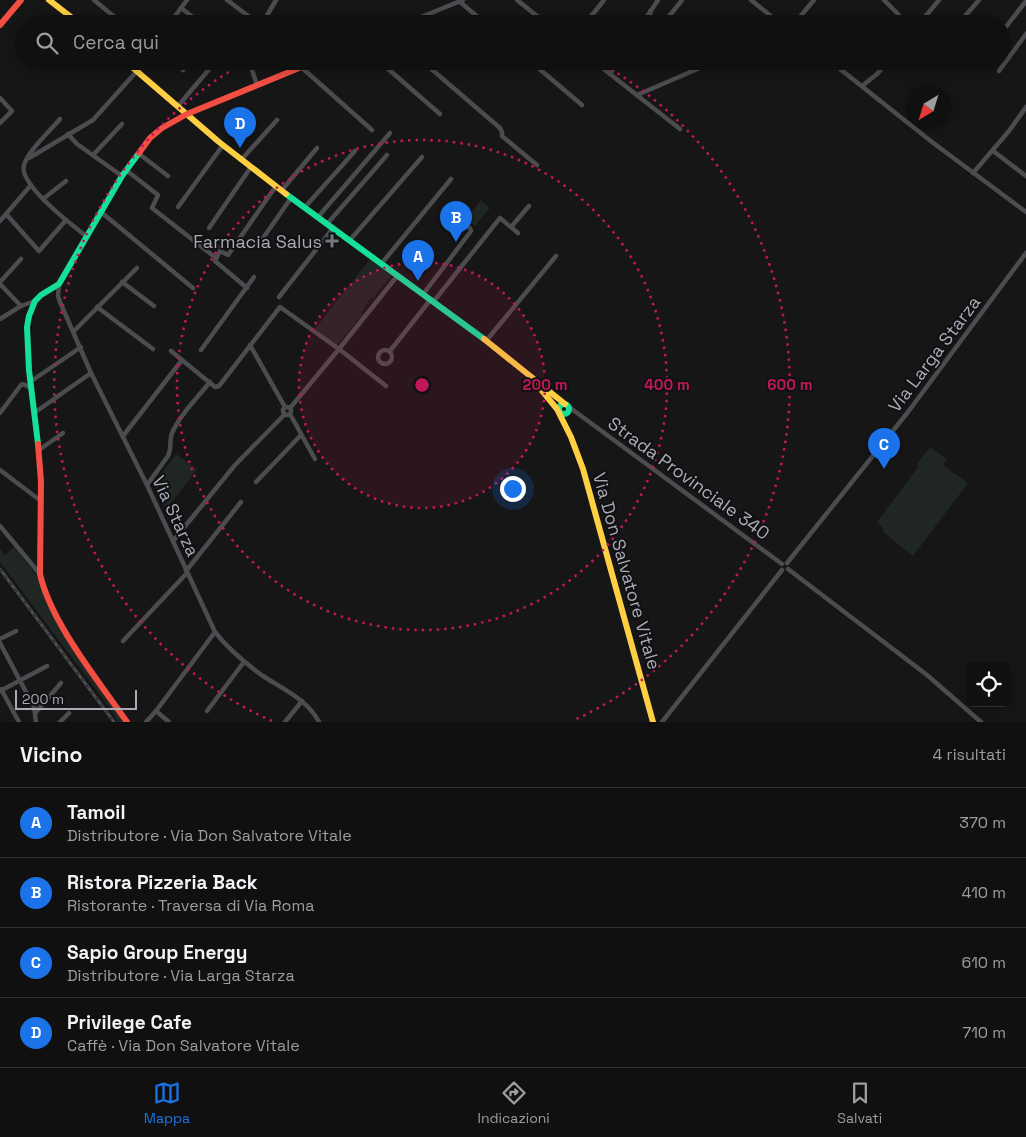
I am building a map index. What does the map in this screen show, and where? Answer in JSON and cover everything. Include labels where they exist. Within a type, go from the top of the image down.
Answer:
[{"type":"street","points":[[0,25],[21,0]]},
{"type":"street","points":[[49,0],[70,15]]},
{"type":"street","points":[[94,0],[111,15]]},
{"type":"street","points":[[179,0],[194,15]]},
{"type":"street","points":[[227,0],[248,15]]},
{"type":"street","points":[[266,15],[276,0]]},
{"type":"street","points":[[517,0],[536,15]]},
{"type":"street","points":[[592,15],[604,0]]},
{"type":"street","points":[[647,15],[658,0]]},
{"type":"street","points":[[670,15],[682,0]]},
{"type":"street","points":[[751,0],[770,15]]},
{"type":"street","points":[[802,15],[814,0]]},
{"type":"street","points":[[884,0],[898,15]]},
{"type":"street","points":[[926,15],[939,0]]},
{"type":"street","points":[[966,15],[980,0]]},
{"type":"street","points":[[426,15],[461,1],[476,15]]},
{"type":"street","points":[[1011,20],[1026,1]]},
{"type":"street","points":[[176,15],[184,4]]},
{"type":"street","points":[[650,11],[652,15]]},
{"type":"street","points":[[1011,55],[1026,34]]},
{"type":"street","points":[[178,106],[208,70]]},
{"type":"street","points":[[252,70],[257,85]]},
{"type":"street","points":[[127,722],[69,637],[49,602],[43,587],[40,574],[41,501],[39,450],[31,385],[27,327],[29,316],[35,301],[60,284],[124,173],[150,138],[162,128],[187,114],[294,70]]},
{"type":"street","points":[[304,70],[372,130]]},
{"type":"street","points":[[389,70],[440,114]]},
{"type":"street","points":[[432,70],[500,128],[502,136],[537,165]]},
{"type":"street","points":[[541,70],[582,105]]},
{"type":"street","points":[[605,70],[680,129]]},
{"type":"street","points":[[610,74],[612,70]]},
{"type":"street","points":[[637,95],[691,70]]},
{"type":"street","points":[[842,70],[1026,212]]},
{"type":"street","points":[[862,86],[880,70]]},
{"type":"street","points":[[28,159],[93,120],[136,71]]},
{"type":"street","name":"Via Don Salvatore Vitale","points":[[136,71],[251,168],[424,293],[486,341],[532,378],[563,411],[583,469],[653,722]]},
{"type":"street","points":[[0,98],[12,111],[0,123]]},
{"type":"street","points":[[973,173],[1025,110]]},
{"type":"street","points":[[60,119],[41,140],[24,164],[24,170],[26,178],[31,185],[53,210],[86,236]]},
{"type":"street","points":[[242,160],[277,120]]},
{"type":"street","points":[[93,155],[122,124]]},
{"type":"street","points":[[318,217],[390,133]]},
{"type":"street","points":[[68,134],[77,144],[93,155],[158,195],[152,208],[216,258],[215,261],[247,288]]},
{"type":"street","points":[[178,208],[223,145]]},
{"type":"street","points":[[216,258],[220,251],[228,255],[279,188],[317,148]]},
{"type":"street","points":[[305,208],[355,151]]},
{"type":"street","points":[[992,151],[1026,176]]},
{"type":"street","points":[[138,153],[168,176]]},
{"type":"street","points":[[279,297],[330,226],[387,155]]},
{"type":"street","points":[[350,240],[422,157]]},
{"type":"street","points":[[209,228],[251,168]]},
{"type":"street","points":[[382,263],[452,179]]},
{"type":"street","points":[[43,199],[66,180]]},
{"type":"street","points":[[0,221],[31,185]]},
{"type":"street","points":[[261,241],[291,198]]},
{"type":"street","points":[[511,227],[529,206]]},
{"type":"street","points":[[101,212],[193,288]]},
{"type":"street","points":[[424,293],[472,231],[452,213]]},
{"type":"street","points":[[6,214],[39,251],[66,220]]},
{"type":"street","points":[[390,351],[500,218],[518,233]]},
{"type":"street","name":"Via Larga Starza","points":[[662,722],[908,412],[1026,253]]},
{"type":"street","points":[[486,341],[556,256]]},
{"type":"street","points":[[21,259],[0,283],[21,306]]},
{"type":"street","points":[[74,331],[137,268]]},
{"type":"street","points":[[315,460],[301,435],[283,411],[288,408],[339,349],[398,275]]},
{"type":"street","points":[[200,350],[254,277]]},
{"type":"street","points":[[122,282],[154,306]]},
{"type":"street","name":"Via Starza","points":[[60,284],[58,296],[91,373],[147,485],[215,632],[226,646],[244,662],[302,701],[314,712],[319,722]]},
{"type":"street","points":[[0,319],[21,306],[35,301]]},
{"type":"street","points":[[97,307],[153,349]]},
{"type":"street","points":[[171,351],[215,386],[219,386],[280,307],[339,349],[386,386]]},
{"type":"street","points":[[250,345],[288,408]]},
{"type":"street","points":[[0,413],[21,385],[31,385],[81,347]]},
{"type":"street","points":[[123,436],[182,360]]},
{"type":"street","points":[[34,414],[91,373]]},
{"type":"street","points":[[147,485],[171,451],[170,438],[176,426],[210,382]]},
{"type":"street","name":"Strada Provinciale 340","points":[[563,411],[579,414],[785,566],[920,670],[981,722]]},
{"type":"street","points":[[172,541],[235,465],[287,414]]},
{"type":"street","points":[[39,450],[64,433]]},
{"type":"street","points":[[256,482],[301,435]]},
{"type":"street","points":[[0,470],[41,501]]},
{"type":"street","points":[[124,641],[187,572],[242,502]]},
{"type":"street","points":[[0,526],[40,574]]},
{"type":"street","points":[[16,631],[0,641],[36,712],[36,722]]},
{"type":"street","points":[[146,722],[215,632]]},
{"type":"street","points":[[206,711],[244,662]]},
{"type":"street","points":[[19,722],[0,690],[46,666]]},
{"type":"street","points":[[36,712],[61,683]]},
{"type":"street","points":[[285,722],[302,701]]},
{"type":"street","points":[[156,711],[169,722]]},
{"type":"street","points":[[60,722],[69,712]]},
{"type":"shaded area","points":[[481,200],[490,208],[475,226],[466,219]]},
{"type":"shaded area","points":[[370,259],[392,275],[373,298],[371,297],[361,312],[363,314],[337,345],[315,329]]},
{"type":"shaded area","points":[[930,447],[947,459],[943,465],[968,483],[913,556],[883,532],[882,527],[877,522],[919,466],[917,464]]},
{"type":"shaded area","points":[[176,454],[197,469],[166,510],[154,483]]},
{"type":"shaded area","points":[[14,547],[39,579],[41,586],[124,722],[118,722],[110,708],[0,562],[0,549],[5,555]]},
{"type":"railway","points":[[0,569],[114,722]]},
{"type":"traffic: fast","points":[[38,444],[29,370],[27,327],[29,316],[35,301],[59,284],[122,176],[139,153]]},
{"type":"traffic: fast","points":[[286,194],[484,339]]},
{"type":"traffic: fast","points":[[562,404],[566,404],[569,409],[568,413],[562,414],[559,411],[559,407],[562,404]]},
{"type":"traffic: slow","points":[[49,0],[68,15]]},
{"type":"traffic: slow","points":[[135,70],[219,142],[286,194]]},
{"type":"traffic: slow","points":[[484,339],[565,404]]},
{"type":"traffic: slow","points":[[539,387],[557,409],[571,437],[583,469],[653,722]]},
{"type":"traffic: jam","points":[[0,25],[21,0]]},
{"type":"traffic: jam","points":[[139,153],[150,138],[162,128],[187,114],[294,70]]},
{"type":"traffic: jam","points":[[38,444],[41,482],[40,574],[46,593],[54,612],[77,651],[127,722]]},
{"type":"place","name":"Privilege Cafe","points":[[240,148]]},
{"type":"place","name":"Farmacia Salus","points":[[332,241]]},
{"type":"place","name":"Ristora Pizzeria Back","points":[[456,242]]},
{"type":"place","name":"Tamoil","points":[[418,281]]},
{"type":"place","name":"Sapio Group Energy","points":[[884,469]]}]
